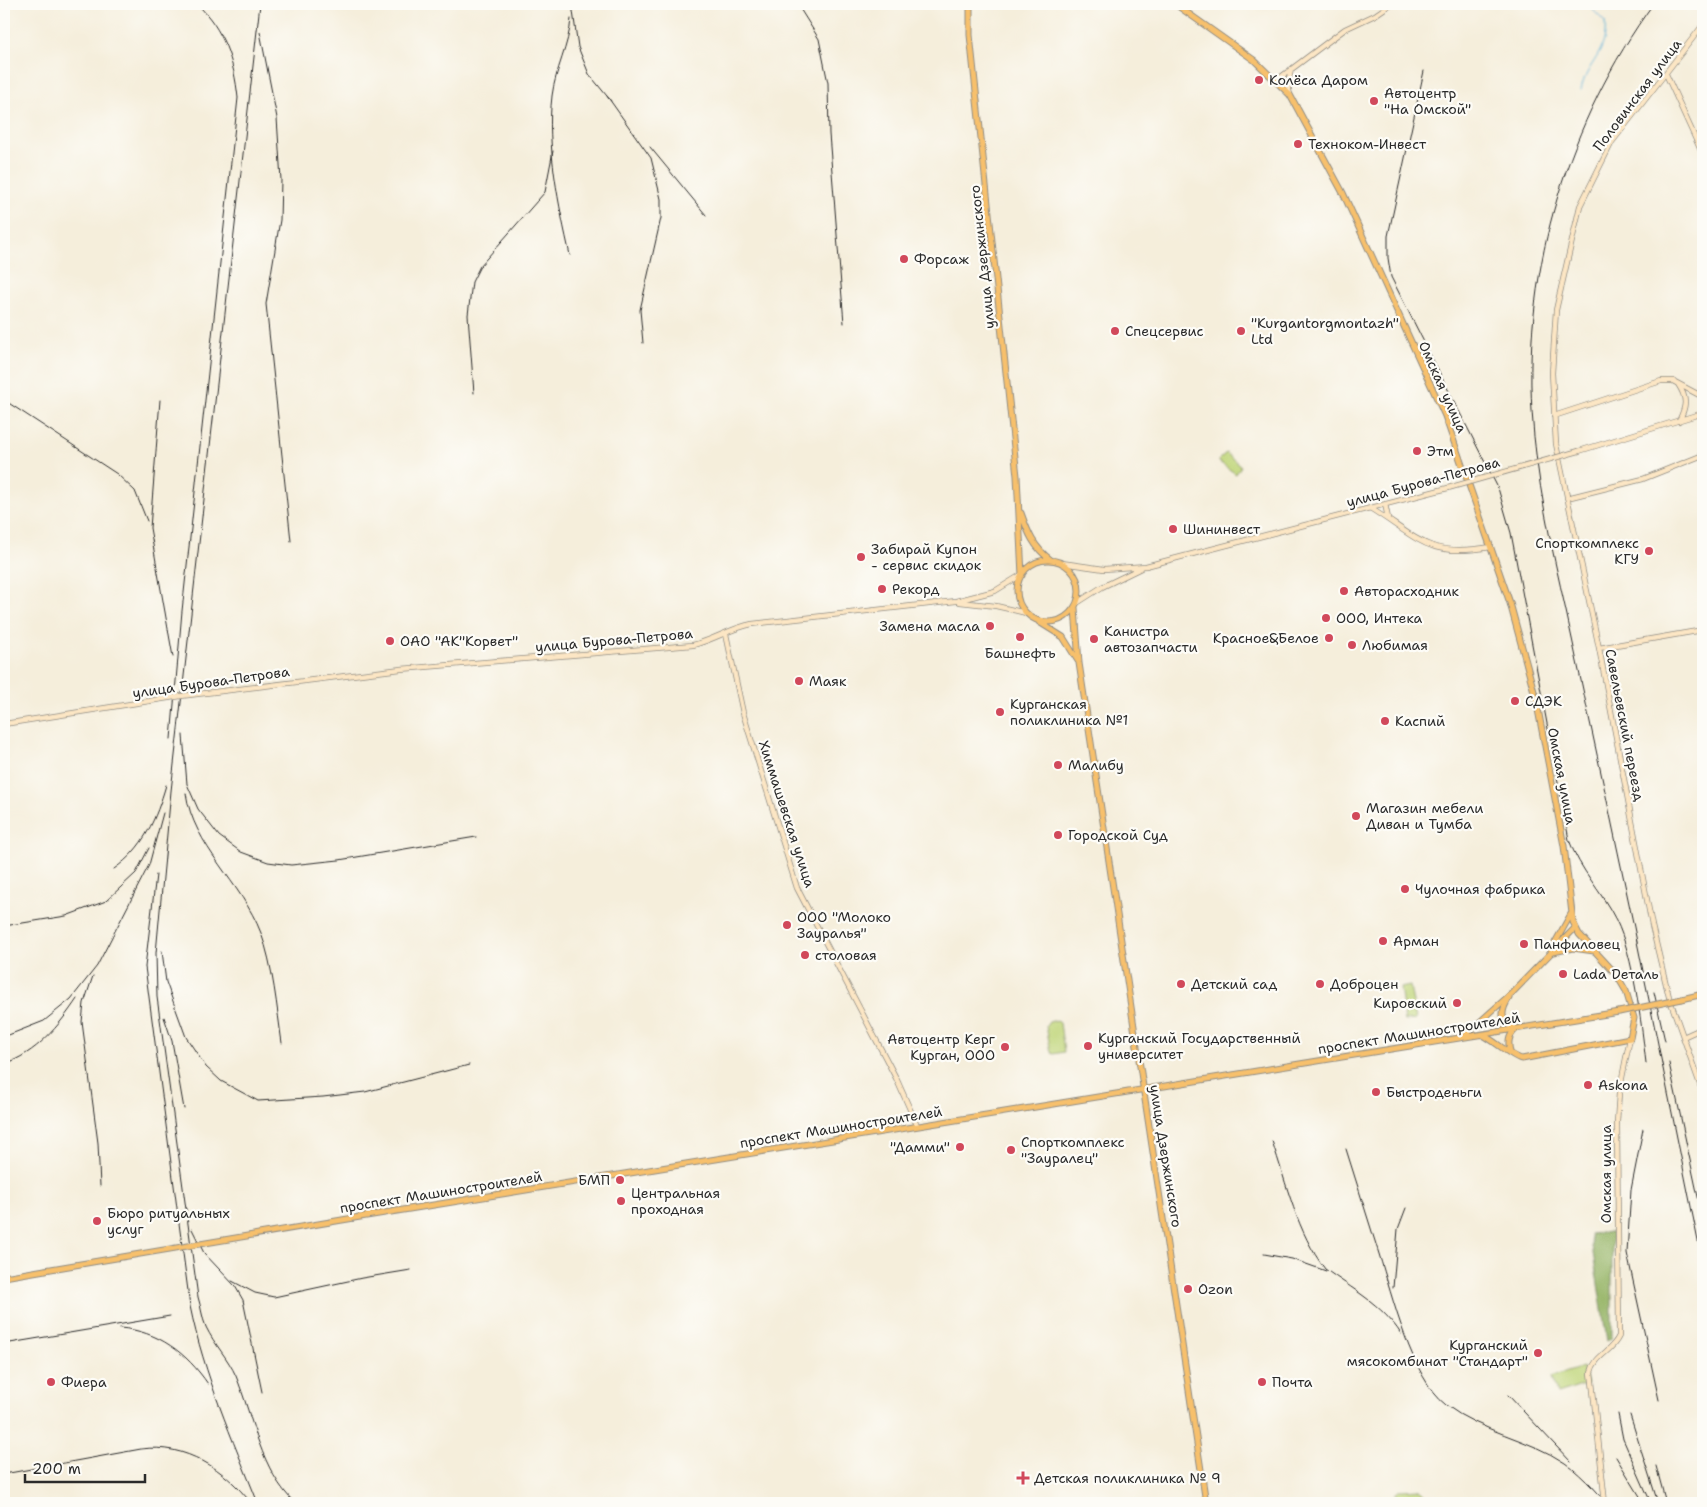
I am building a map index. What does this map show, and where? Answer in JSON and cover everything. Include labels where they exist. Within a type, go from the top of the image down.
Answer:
[{"type":"main road","name":"улица Дзержинского","points":[[970,4],[970,42],[1019,508],[1021,575]]},
{"type":"main road","name":"Омская улица","points":[[1175,4],[1248,56],[1277,80],[1290,95],[1343,193],[1445,416],[1510,603],[1536,699],[1564,846],[1571,913],[1575,928],[1616,974],[1631,1002],[1634,1018],[1619,1093],[1617,1122],[1619,1336],[1612,1347],[1596,1358],[1591,1372],[1606,1503]]},
{"type":"main road","points":[[1277,80],[1345,29],[1375,15],[1391,4]]},
{"type":"main road","name":"Половинская улица","points":[[1556,444],[1553,340],[1556,310],[1580,206],[1612,142],[1703,25]]},
{"type":"main road","points":[[1290,95],[1288,85],[1292,69]]},
{"type":"main road","points":[[1666,74],[1703,155]]},
{"type":"main road","points":[[1554,416],[1661,381],[1673,381],[1703,397]]},
{"type":"main road","points":[[1677,383],[1686,400],[1686,408],[1679,422]]},
{"type":"main road","name":"улица Бурова-Петрова","points":[[1062,564],[1104,569],[1146,566],[1448,488],[1679,422],[1703,413]]},
{"type":"main road","points":[[1698,415],[1703,417]]},
{"type":"main road","name":"Савельевский переезд","points":[[1556,444],[1599,648],[1650,916],[1673,1009],[1703,1093]]},
{"type":"main road","points":[[1567,498],[1643,479],[1703,455]]},
{"type":"main road","points":[[1385,504],[1388,519]]},
{"type":"main road","name":"улица Дзержинского","points":[[1019,508],[1030,539],[1041,553],[1051,560]]},
{"type":"main road","points":[[1370,508],[1412,536],[1436,549],[1455,551],[1491,547]]},
{"type":"main road","points":[[1051,560],[1062,564],[1070,570],[1077,582],[1076,606],[1056,621],[1045,622],[1035,619],[1026,613],[1019,604],[1017,594],[1021,575],[1031,565],[1041,561],[1051,560]]},
{"type":"main road","name":"улица Бурова-Петрова","points":[[1076,606],[1102,587],[1146,566]]},
{"type":"main road","name":"улица Бурова-Петрова","points":[[4,724],[181,696],[401,669],[677,647],[709,641],[739,627],[762,623],[956,601],[995,591],[1021,575]]},
{"type":"main road","name":"улица Бурова-Петрова","points":[[956,601],[996,606],[1026,613]]},
{"type":"main road","name":"улица Дзержинского","points":[[1076,606],[1079,663],[1206,1503]]},
{"type":"main road","name":"улица Дзержинского","points":[[1035,619],[1063,637],[1079,663]]},
{"type":"main road","points":[[1599,648],[1703,630]]},
{"type":"main road","name":"Химмашевская улица","points":[[726,634],[743,713],[797,888],[896,1078],[916,1125]]},
{"type":"main road","points":[[1550,952],[1571,913]]},
{"type":"main road","points":[[1462,1038],[1512,993],[1575,928]]},
{"type":"main road","points":[[1550,952],[1573,948],[1596,951]]},
{"type":"main road","points":[[1511,1054],[1508,1043],[1512,1032],[1516,1029],[1507,1024],[1502,1016],[1502,1009],[1512,993]]},
{"type":"main road","name":"проспект Машиностроителей","points":[[4,1277],[916,1125],[1483,1035],[1619,1012],[1703,994]]},
{"type":"main road","points":[[1683,1037],[1703,1028]]},
{"type":"main road","points":[[1483,1035],[1495,1041],[1517,1059],[1630,1038]]},
{"type":"green space","points":[[1226,453],[1241,466],[1236,474],[1219,462],[1220,458]]},
{"type":"green space","points":[[1410,986],[1416,1020],[1405,1021],[1400,988]]},
{"type":"green space","points":[[1057,1020],[1060,1023],[1064,1052],[1053,1054],[1046,1026],[1049,1022]]},
{"type":"green space","points":[[1612,1232],[1612,1338],[1607,1341],[1590,1234]]},
{"type":"green space","points":[[1583,1367],[1588,1384],[1557,1394],[1552,1377]]},
{"type":"green space","points":[[1419,1489],[1425,1494],[1428,1503],[1408,1503],[1408,1500],[1400,1499],[1395,1494],[1400,1490]]},
{"type":"waterway","points":[[1581,90],[1584,80],[1600,50],[1605,33],[1605,22],[1587,4]]},
{"type":"railway","points":[[171,739],[182,611],[238,98],[234,71],[221,35],[197,4]]},
{"type":"railway","points":[[260,4],[171,791],[156,953],[157,997],[198,1297],[203,1320],[236,1376],[259,1443],[274,1476],[295,1503]]},
{"type":"railway","points":[[572,4],[578,47],[589,74],[611,101]]},
{"type":"railway","points":[[797,4],[819,39],[828,83],[829,134],[844,323]]},
{"type":"railway","points":[[1653,4],[1623,49],[1597,96],[1575,146],[1558,197],[1544,250],[1535,303],[1531,357],[1532,411],[1537,462],[1550,537],[1633,924],[1703,1266]]},
{"type":"railway","points":[[570,255],[552,155],[551,115],[554,86],[568,39],[571,19]]},
{"type":"railway","points":[[260,32],[277,118],[281,180],[280,220],[266,304],[291,541]]},
{"type":"railway","points":[[1424,71],[1388,236],[1388,258],[1391,277],[1498,488],[1511,533],[1569,840],[1579,861],[1616,920],[1628,952],[1636,990],[1646,1063]]},
{"type":"railway","points":[[607,96],[651,158],[661,199],[661,218],[640,310],[643,343]]},
{"type":"railway","points":[[650,147],[706,215]]},
{"type":"railway","points":[[474,393],[468,315],[472,282],[480,266],[545,192],[553,151]]},
{"type":"railway","points":[[4,400],[117,474],[135,491],[147,521]]},
{"type":"railway","points":[[160,400],[150,528],[173,657]]},
{"type":"railway","points":[[183,735],[187,784],[198,809],[219,836],[241,852],[268,862],[291,865],[339,860],[476,837]]},
{"type":"railway","points":[[114,869],[133,852],[148,832],[166,785]]},
{"type":"railway","points":[[186,793],[190,812],[198,830],[242,897],[261,933],[272,973],[282,1043]]},
{"type":"railway","points":[[6,1036],[44,1021],[71,999],[97,966],[149,865],[163,813]]},
{"type":"railway","points":[[4,926],[66,916],[106,901],[136,873],[149,848]]},
{"type":"railway","points":[[156,875],[145,967],[190,1306],[211,1382],[258,1503]]},
{"type":"railway","points":[[162,951],[166,982],[186,1037],[206,1067],[221,1081],[258,1101],[365,1092],[469,1065]]},
{"type":"railway","points":[[93,976],[84,1003],[82,1022],[98,1143],[100,1186]]},
{"type":"railway","points":[[1654,992],[1665,1041]]},
{"type":"railway","points":[[4,1064],[26,1053],[46,1038],[77,999]]},
{"type":"railway","points":[[164,1017],[172,1041],[184,1109]]},
{"type":"railway","points":[[1669,1063],[1703,1220]]},
{"type":"railway","points":[[1643,1129],[1631,1190],[1627,1253],[1659,1400]]},
{"type":"railway","points":[[1272,1141],[1300,1224],[1315,1255],[1325,1269],[1356,1290],[1385,1314],[1401,1334]]},
{"type":"railway","points":[[1346,1149],[1397,1313],[1413,1357],[1434,1393],[1446,1405],[1474,1422],[1551,1454],[1565,1463],[1593,1488]]},
{"type":"railway","points":[[1393,1288],[1398,1229],[1406,1208]]},
{"type":"railway","points":[[192,1229],[204,1253],[235,1286],[243,1300],[262,1392]]},
{"type":"railway","points":[[1264,1254],[1292,1259],[1326,1271]]},
{"type":"railway","points":[[232,1281],[255,1293],[274,1297],[362,1278],[411,1270]]},
{"type":"railway","points":[[4,1344],[170,1316]]},
{"type":"railway","points":[[120,1328],[134,1330],[159,1339],[181,1353],[208,1384]]},
{"type":"railway","points":[[1508,1395],[1571,1462]]},
{"type":"railway","points":[[1618,1414],[1623,1439],[1651,1503]]},
{"type":"railway","points":[[1630,1415],[1658,1503]]},
{"type":"railway","points":[[4,1474],[141,1449],[157,1448],[188,1454],[203,1461],[229,1479],[251,1503]]},
{"type":"railway","points":[[1616,1457],[1644,1503]]},
{"type":"railway","points":[[1656,1466],[1666,1503]]},
{"type":"railway","points":[[1589,1483],[1607,1503]]},
{"type":"place","name":"Колёса Даром","points":[[1259,80]]},
{"type":"place","name":"Автоцентр \"На Омской\"","points":[[1374,101]]},
{"type":"place","name":"Техноком-Инвест","points":[[1298,144]]},
{"type":"place","name":"Форсаж","points":[[904,259]]},
{"type":"place","name":"Спецсервис","points":[[1115,331]]},
{"type":"place","name":"\"Kurgantorgmontazh\" Ltd","points":[[1241,331]]},
{"type":"place","name":"Этм","points":[[1417,451]]},
{"type":"place","name":"Шининвест","points":[[1173,529]]},
{"type":"place","name":"Спорткомплекс КГУ","points":[[1649,551]]},
{"type":"place","name":"Забирай Купон - сервис скидок","points":[[861,557]]},
{"type":"place","name":"Рекорд","points":[[882,589]]},
{"type":"place","name":"Авторасходник","points":[[1344,591]]},
{"type":"place","name":"ООО, Интека","points":[[1326,618]]},
{"type":"place","name":"Замена масла","points":[[990,626]]},
{"type":"place","name":"Башнефть","points":[[1020,637]]},
{"type":"place","name":"Красное&Белое","points":[[1329,638]]},
{"type":"place","name":"Канистра автозапчасти","points":[[1094,639]]},
{"type":"place","name":"ОАО \"АК\"Корвет\"","points":[[390,641]]},
{"type":"place","name":"Любимая","points":[[1352,645]]},
{"type":"place","name":"Маяк","points":[[799,681]]},
{"type":"place","name":"СДЭК","points":[[1515,701]]},
{"type":"place","name":"Курганская поликлиника №1","points":[[1000,712]]},
{"type":"place","name":"Каспий","points":[[1385,721]]},
{"type":"place","name":"Малибу","points":[[1058,765]]},
{"type":"place","name":"Магазин мебели Диван и Тумба","points":[[1356,816]]},
{"type":"place","name":"Городской Суд","points":[[1058,835]]},
{"type":"place","name":"Чулочная фабрика","points":[[1405,889]]},
{"type":"place","name":"ООО \"Молоко Зауралья\"","points":[[787,925]]},
{"type":"place","name":"Арман","points":[[1383,941]]},
{"type":"place","name":"Панфиловец","points":[[1524,944]]},
{"type":"place","name":"столовая","points":[[805,955]]},
{"type":"place","name":"Lada Dеталь","points":[[1563,974]]},
{"type":"place","name":"Детский сад","points":[[1181,984]]},
{"type":"place","name":"Доброцен","points":[[1320,984]]},
{"type":"place","name":"Кировский","points":[[1457,1003]]},
{"type":"place","name":"Курганский Государственный университет","points":[[1088,1046]]},
{"type":"place","name":"Автоцентр Керг Курган, ООО","points":[[1005,1047]]},
{"type":"place","name":"Askona","points":[[1588,1085]]},
{"type":"place","name":"Быстроденьги","points":[[1376,1092]]},
{"type":"place","name":"\"Дамми\"","points":[[960,1147]]},
{"type":"place","name":"Спорткомплекс \"Зауралец\"","points":[[1011,1150]]},
{"type":"place","name":"БМП","points":[[620,1180]]},
{"type":"place","name":"Центральная проходная","points":[[621,1201]]},
{"type":"place","name":"Бюро ритуальных услуг","points":[[97,1221]]},
{"type":"place","name":"Ozon","points":[[1188,1289]]},
{"type":"place","name":"Курганский мясокомбинат \"Стандарт\"","points":[[1538,1353]]},
{"type":"place","name":"Фиера","points":[[51,1382]]},
{"type":"place","name":"Почта","points":[[1262,1382]]},
{"type":"place","name":"Детская поликлиника № 9","points":[[1023,1478]]}]
